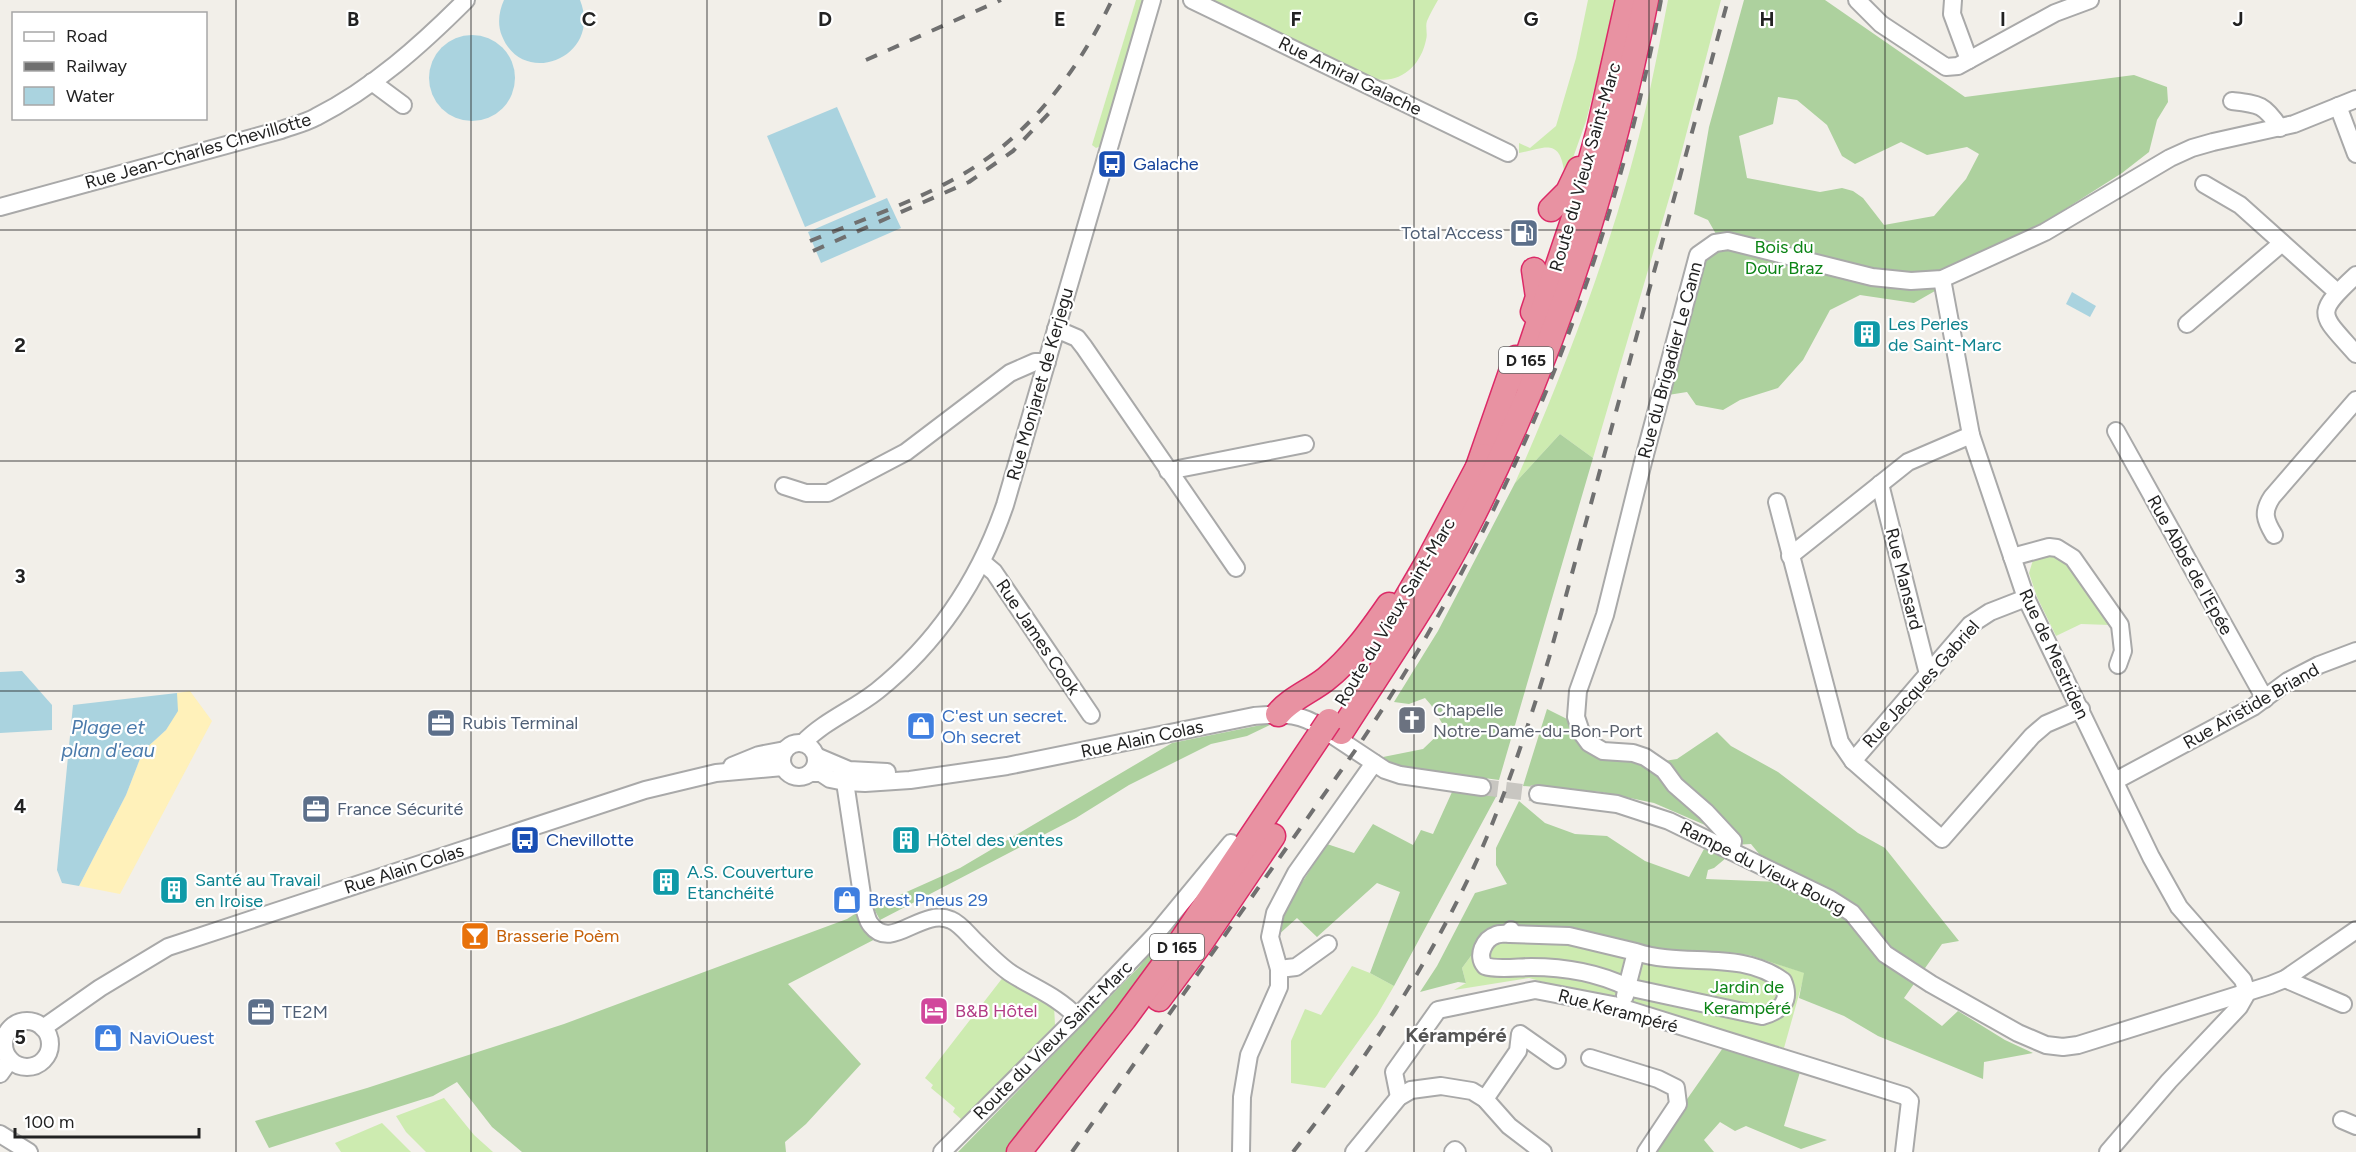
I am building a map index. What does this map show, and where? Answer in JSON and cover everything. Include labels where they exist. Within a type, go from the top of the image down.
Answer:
[{"type":"highway","name":"Route du Vieux Saint-Marc","points":[[1040,1152],[1135,1032],[1200,944],[1395,620],[1476,471],[1520,377],[1566,246],[1599,130],[1628,0]]},
{"type":"highway","name":"Route du Vieux Saint-Marc","points":[[1019,1152],[1124,1019],[1328,730],[1424,604],[1468,525],[1511,438],[1570,287],[1619,123],[1646,0]]},
{"type":"highway","points":[[1551,209],[1568,192],[1599,130]]},
{"type":"highway","points":[[1278,714],[1284,706],[1310,691],[1350,657],[1412,572],[1476,471],[1538,297],[1534,270]]},
{"type":"street","name":"Rue Jean-Charles Chevillotte","points":[[0,207],[281,130],[314,118],[372,82],[424,42],[466,0]]},
{"type":"street","name":"Rue Monjaret de Kerjegu","points":[[811,757],[839,717],[878,690],[920,652],[951,613],[982,562],[1005,505],[1152,0]]},
{"type":"street","name":"Rue Amiral Galache","points":[[1192,0],[1508,153]]},
{"type":"street","points":[[1857,0],[1881,24],[1946,67],[1958,66],[2055,13],[2090,0]]},
{"type":"street","points":[[1953,0],[1952,14],[1969,60]]},
{"type":"street","points":[[372,82],[403,105]]},
{"type":"street","name":"Rue du Brigadier Le Cann","points":[[1731,851],[1733,841],[1706,812],[1675,785],[1664,770],[1645,757],[1633,753],[1603,750],[1589,743],[1581,732],[1576,717],[1578,691],[1605,615],[1642,462],[1698,255],[1715,243],[1728,241],[1872,276],[1911,281],[1942,279],[2045,232],[2170,158],[2192,148],[2280,128],[2356,99]]},
{"type":"street","points":[[2232,101],[2259,104],[2268,110],[2280,128]]},
{"type":"street","points":[[2338,106],[2356,154]]},
{"type":"street","points":[[2204,184],[2240,205],[2337,292]]},
{"type":"street","points":[[2187,324],[2282,243]]},
{"type":"street","points":[[2356,275],[2327,304],[2325,313],[2327,321],[2356,354]]},
{"type":"street","name":"Rue de Mestriden","points":[[1942,279],[1971,435],[2026,598],[2151,857],[2179,907],[2243,980],[2247,993]]},
{"type":"street","points":[[1056,329],[1077,338],[1084,347],[1236,568]]},
{"type":"street","points":[[784,486],[806,493],[828,493],[906,452],[1011,373],[1035,362],[1047,362]]},
{"type":"street","points":[[2274,535],[2266,522],[2266,506],[2356,400]]},
{"type":"street","name":"Rue Abbé de l'Epée","points":[[2115,431],[2265,699]]},
{"type":"street","points":[[1790,556],[1908,462],[1971,435]]},
{"type":"street","points":[[1168,471],[1305,444]]},
{"type":"street","name":"Rue Mansard","points":[[1880,484],[1928,674]]},
{"type":"street","points":[[1777,502],[1836,731],[1845,751],[1853,761],[1942,839],[2032,736],[2046,724],[2081,709]]},
{"type":"street","points":[[2012,557],[2049,547],[2057,548],[2073,558],[2120,625],[2123,651],[2118,666]]},
{"type":"street","name":"Rue James Cook","points":[[982,562],[994,572],[1091,715]]},
{"type":"street","name":"Rue Jacques Gabriel","points":[[1853,761],[1970,625],[1979,618],[2026,598]]},
{"type":"street","name":"Rue Aristide Briand","points":[[2115,781],[2243,713],[2288,681],[2319,665],[2356,651]]},
{"type":"street","name":"Rue Alain Colas","points":[[811,757],[821,773],[830,779],[865,783],[910,780],[1007,766],[1254,716],[1278,714],[1302,717],[1328,730],[1374,763]]},
{"type":"street","name":"Rue Alain Colas","points":[[716,773],[759,755],[785,750],[791,745],[811,757],[849,770],[933,776]]},
{"type":"street","points":[[783,767],[782,758],[785,750]]},
{"type":"street","name":"Rue Alain Colas","points":[[44,1028],[100,988],[168,947],[645,790],[716,773],[783,767],[786,772],[795,777],[811,757]]},
{"type":"street","points":[[1241,1152],[1242,1097],[1249,1055],[1279,987],[1279,969],[1270,937],[1275,913],[1296,873],[1374,763],[1400,775],[1482,787]]},
{"type":"street","points":[[845,782],[864,908],[870,925],[880,932],[894,935],[923,919],[935,917],[951,920],[1010,972],[1065,1004],[1077,1017]]},
{"type":"street","name":"Rampe du Vieux Bourg","points":[[1538,794],[1617,804],[1669,821],[1830,899],[1852,913],[1885,954],[1941,990],[2018,1033],[2046,1045],[2063,1047],[2078,1045],[2285,979],[2356,930]]},
{"type":"street","name":"Route du Vieux Saint-Marc","points":[[942,1152],[1155,935],[1231,843]]},
{"type":"street","points":[[1510,932],[1569,936],[1636,952],[1656,958],[1751,964],[1783,981],[1787,995],[1776,1012],[1762,1016],[1627,987],[1606,977],[1578,970],[1485,966],[1481,962],[1480,954],[1488,939],[1497,934],[1510,932]]},
{"type":"street","points":[[1279,969],[1296,967],[1328,944]]},
{"type":"street","points":[[1622,1009],[1636,952]]},
{"type":"street","points":[[2285,979],[2343,1004]]},
{"type":"street","name":"Rue Kerampéré","points":[[1399,1097],[1394,1072],[1438,1010],[1535,990],[1622,1009],[1905,1096],[1910,1101],[1910,1109],[1904,1152]]},
{"type":"street","points":[[2108,1152],[2169,1081],[2239,1007],[2247,993]]},
{"type":"street","points":[[24,1021],[31,1021],[44,1028],[50,1042],[49,1050],[39,1063],[24,1066],[10,1060],[6,1054],[4,1040],[11,1027],[24,1021]]},
{"type":"street","points":[[1485,1100],[1518,1051],[1520,1034],[1557,1060]]},
{"type":"street","points":[[1590,1058],[1658,1079],[1676,1088],[1678,1104],[1646,1152]]},
{"type":"street","points":[[0,1074],[10,1060]]},
{"type":"street","points":[[1354,1152],[1399,1097],[1412,1090],[1441,1086],[1472,1091],[1485,1100],[1509,1126],[1543,1152]]},
{"type":"street","points":[[0,1134],[30,1152]]},
{"type":"green space","points":[[1136,0],[1143,0],[1101,146],[1096,148],[1092,145]]},
{"type":"green space","points":[[1210,0],[1438,0],[1427,21],[1427,38],[1415,65],[1393,79],[1384,80],[1375,79]]},
{"type":"green space","points":[[1588,0],[1617,0],[1586,121],[1568,172],[1564,170],[1562,160],[1554,149],[1542,148],[1519,153],[1519,143],[1530,148],[1556,126],[1576,58]]},
{"type":"green space","points":[[1668,0],[1721,0],[1673,185],[1593,458],[1560,434],[1515,483],[1548,406],[1606,250],[1641,128]]},
{"type":"green space","name":"Bois du Dour Braz","points":[[1744,0],[1825,0],[1965,97],[2134,75],[2167,87],[2168,102],[2157,120],[2149,152],[2122,173],[2059,213],[2036,233],[1914,303],[1860,295],[1830,310],[1803,360],[1778,388],[1740,400],[1723,410],[1696,405],[1687,392],[1668,395],[1700,263],[1716,234],[1708,220],[1694,214],[1709,127]],"holes":[[[1778,97],[1797,100],[1827,125],[1842,156],[1855,164],[1901,142],[1927,155],[1967,147],[1979,154],[1966,179],[1934,216],[1884,225],[1863,198],[1853,191],[1842,188],[1820,192],[1747,178],[1739,136],[1773,124]]]},
{"type":"green space","points":[[1560,434],[1593,458],[1499,780],[1394,766],[1383,757],[1423,749],[1445,728],[1425,698],[1409,704],[1394,702],[1438,631],[1515,483]]},
{"type":"green space","points":[[2048,554],[2062,559],[2110,625],[2081,624],[2056,636],[2037,597],[2029,573],[2033,560]]},
{"type":"green space","points":[[1547,709],[1587,729],[1600,741],[1638,746],[1664,761],[1677,759],[1717,732],[1731,746],[1778,772],[1858,833],[1885,848],[1959,941],[1942,944],[1904,998],[1942,1026],[1958,1011],[2005,1040],[2033,1053],[1984,1062],[1983,1079],[1878,1036],[1844,1016],[1799,998],[1804,973],[1749,955],[1661,950],[1491,929],[1462,968],[1466,983],[1458,982],[1420,992],[1437,966],[1475,893],[1507,884],[1496,865],[1496,848],[1519,801],[1545,823],[1575,834],[1607,836],[1645,861],[1689,877],[1704,849],[1726,858],[1708,870],[1706,879],[1782,882],[1751,844],[1733,845],[1712,828],[1654,803],[1601,792],[1523,786]]},
{"type":"green space","points":[[1271,723],[1247,736],[1211,744],[1129,785],[1076,818],[880,920],[873,907],[960,868],[1172,743]]},
{"type":"green space","points":[[1452,792],[1497,795],[1394,986],[1370,973],[1400,892],[1377,883],[1317,937],[1297,918],[1276,937],[1282,913],[1327,844],[1354,853],[1373,824],[1413,845],[1421,830],[1433,834]]},
{"type":"green space","points":[[1206,882],[1210,885],[1085,1054],[1007,1152],[958,1152],[1139,967]]},
{"type":"green space","points":[[864,908],[887,933],[788,984],[861,1064],[806,1124],[785,1142],[786,1152],[522,1152],[492,1127],[457,1082],[433,1096],[269,1148],[255,1121],[367,1088],[564,1024],[847,919]]},
{"type":"green space","name":"Jardin de Kerampéré","points":[[1491,929],[1661,950],[1749,955],[1805,973],[1784,1048],[1529,978],[1454,990],[1466,983],[1462,968]]},
{"type":"green space","points":[[1352,966],[1394,986],[1377,1015],[1325,1088],[1291,1083],[1291,1041],[1305,1009],[1321,1015]]},
{"type":"green space","points":[[1004,976],[1054,1005],[1055,1025],[962,1120],[953,1112],[955,1108],[931,1088],[933,1085],[925,1078]]},
{"type":"green space","points":[[1725,1045],[1800,1072],[1784,1126],[1827,1140],[1801,1149],[1746,1126],[1735,1131],[1720,1122],[1704,1140],[1714,1152],[1650,1152]]},
{"type":"green space","points":[[444,1098],[474,1135],[493,1152],[426,1152],[406,1132],[396,1116]]},
{"type":"green space","points":[[382,1123],[411,1152],[341,1152],[335,1143]]},
{"type":"sand","points":[[190,691],[212,721],[120,894],[79,886],[126,795],[143,751],[166,730],[177,711],[177,693]]},
{"type":"water","points":[[504,0],[580,0],[584,20],[580,37],[571,50],[558,59],[542,63],[526,61],[512,52],[502,36],[499,18]]},
{"type":"water","points":[[472,35],[496,42],[508,54],[515,78],[508,102],[496,114],[472,121],[448,114],[436,102],[429,78],[436,54],[448,42]]},
{"type":"water","points":[[837,107],[876,197],[805,227],[767,136]]},
{"type":"water","points":[[887,198],[901,228],[821,263],[808,232]]},
{"type":"water","points":[[2072,292],[2096,306],[2090,317],[2066,304]]},
{"type":"water","points":[[22,671],[52,705],[52,730],[0,733],[0,672]]},
{"type":"water","name":"Plage et plan d'eau","points":[[177,693],[178,711],[166,730],[143,751],[126,795],[79,886],[62,883],[57,870],[73,705]]},
{"type":"tunnel","points":[[1482,787],[1538,794]]},
{"type":"railway","points":[[866,60],[1001,0]]},
{"type":"railway","points":[[810,241],[889,210],[947,183],[989,157],[1012,139],[1069,75],[1085,51],[1112,0]]},
{"type":"railway","points":[[1072,1152],[1359,745],[1413,659],[1462,571],[1507,481],[1548,388],[1583,293],[1614,197],[1640,99],[1661,0]]},
{"type":"railway","points":[[1293,1152],[1345,1083],[1417,975],[1477,860],[1507,785],[1549,658],[1728,0]]},
{"type":"railway","points":[[813,251],[969,182],[1013,151],[1051,111]]},
{"type":"place","name":"Galache","points":[[1112,164]]},
{"type":"place","name":"Total Access","points":[[1524,233]]},
{"type":"place","name":"Les Perles de Saint-Marc","points":[[1867,334]]},
{"type":"place","name":"Chapelle Notre-Dame-du-Bon-Port","points":[[1412,720]]},
{"type":"place","name":"Rubis Terminal","points":[[441,723]]},
{"type":"place","name":"C'est un secret. Oh secret","points":[[921,726]]},
{"type":"place","name":"France Sécurité","points":[[316,809]]},
{"type":"place","name":"Chevillotte","points":[[525,840]]},
{"type":"place","name":"Hôtel des ventes","points":[[906,840]]},
{"type":"place","name":"A.S. Couverture Etanchéité","points":[[666,882]]},
{"type":"place","name":"Santé au Travail en Iroise","points":[[174,890]]},
{"type":"place","name":"Brest Pneus 29","points":[[847,900]]},
{"type":"place","name":"Brasserie Poèm","points":[[475,936]]},
{"type":"place","name":"B&B Hôtel","points":[[934,1011]]},
{"type":"place","name":"TE2M","points":[[261,1012]]},
{"type":"place","name":"NaviOuest","points":[[108,1038]]},
{"type":"district","name":"Kérampéré","points":[[1456,1035]]}]
